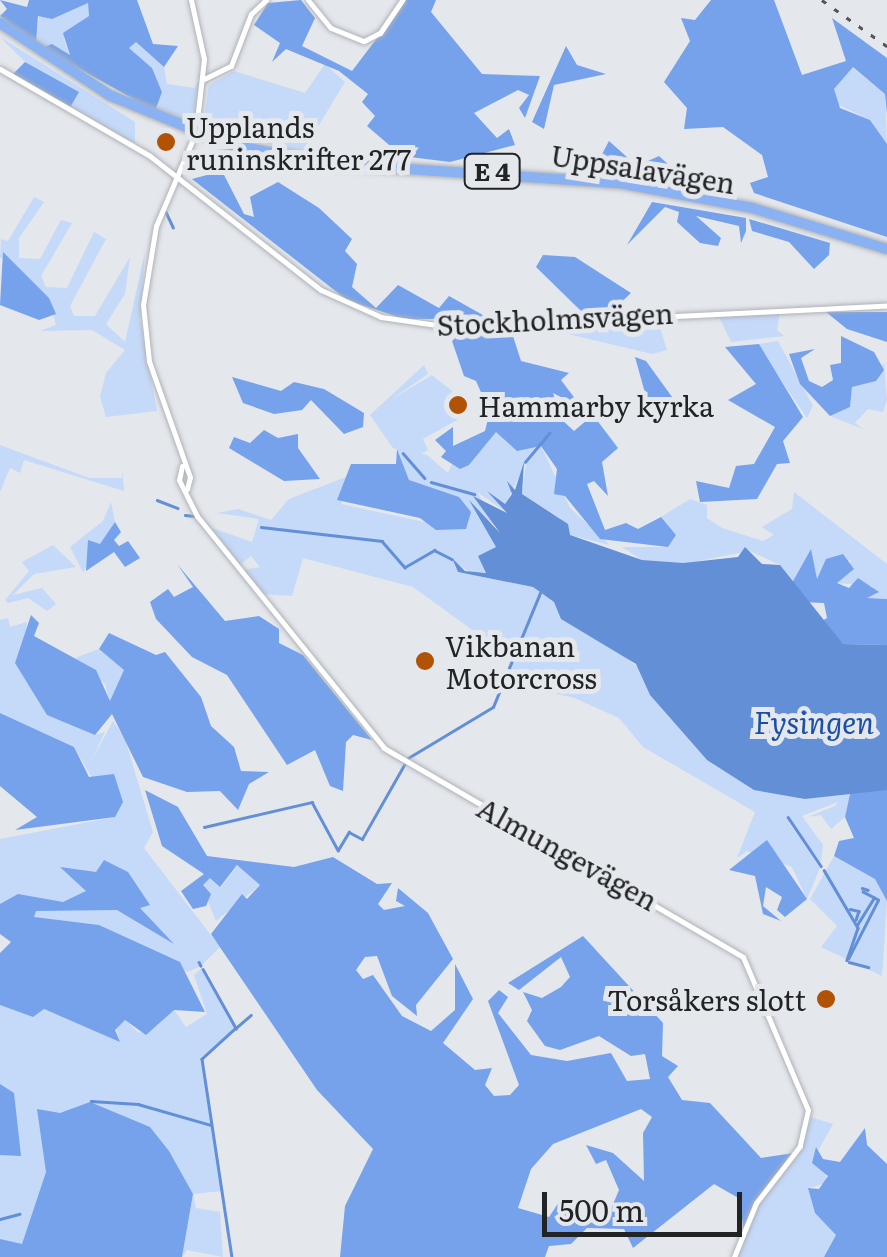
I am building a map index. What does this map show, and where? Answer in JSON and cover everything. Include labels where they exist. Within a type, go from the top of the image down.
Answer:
[{"type":"highway","name":"Uppsalavägen","points":[[0,22],[109,96],[231,145],[332,164],[636,186],[752,208],[887,252]]},
{"type":"highway","name":"Uppsalavägen","points":[[0,30],[105,101],[231,150],[333,170],[619,188],[749,214],[887,252]]},
{"type":"street","points":[[192,0],[204,79],[196,130]]},
{"type":"street","points":[[204,79],[231,66],[251,14],[266,0]]},
{"type":"street","points":[[308,0],[331,28],[364,42],[380,33],[402,0]]},
{"type":"street","name":"Stockholmsvägen","points":[[0,69],[177,175],[321,290],[401,322],[461,326],[887,306]]},
{"type":"street","name":"Almungevägen","points":[[192,141],[150,246],[146,342],[187,485],[204,526],[378,743],[738,952],[808,1110],[800,1146],[756,1204],[734,1257]]},
{"type":"shaded area","points":[[0,0],[27,7],[29,0],[137,0],[153,44],[178,46],[164,67],[136,42],[129,48],[152,68],[162,92],[155,111],[42,48],[52,44],[70,55],[63,33],[89,16],[88,3],[52,19],[38,16],[36,44],[0,16],[7,9]]},
{"type":"shaded area","points":[[301,0],[315,18],[302,46],[352,71],[406,0],[436,0],[431,12],[482,74],[540,76],[525,118],[519,108],[529,95],[518,90],[474,113],[497,138],[509,129],[515,145],[450,162],[402,156],[367,126],[375,116],[362,102],[368,94],[339,71],[286,49],[272,62],[280,43],[254,25],[268,3]]},
{"type":"shaded area","points":[[711,0],[774,0],[802,75],[846,61],[832,18],[887,58],[887,114],[885,94],[853,67],[834,89],[840,108],[870,120],[887,144],[887,237],[754,193],[750,183],[768,177],[762,155],[723,127],[684,129],[687,108],[664,82],[690,41],[681,18],[695,20]]},
{"type":"shaded area","points":[[88,2],[89,16],[64,39],[70,56],[36,44],[39,16]]},
{"type":"shaded area","points":[[0,37],[135,122],[135,143],[68,111],[78,92],[25,62]]},
{"type":"shaded area","points":[[136,42],[164,67],[167,84],[195,88],[201,75],[193,127],[155,111],[162,92],[152,68],[129,48]]},
{"type":"shaded area","points":[[566,46],[577,65],[606,74],[554,85],[544,129],[532,122]]},
{"type":"shaded area","points":[[25,62],[79,92],[68,111],[12,75]]},
{"type":"shaded area","points":[[325,64],[345,82],[302,153],[203,126],[209,85],[234,71],[305,93]]},
{"type":"shaded area","points":[[852,67],[885,94],[887,144],[870,120],[837,104],[834,89]]},
{"type":"shaded area","points":[[609,141],[637,166],[659,156],[681,176],[691,172],[695,187],[593,171]]},
{"type":"shaded area","points":[[222,171],[244,214],[254,217],[250,197],[278,182],[319,208],[352,239],[345,251],[357,264],[352,287],[376,308],[398,285],[439,308],[449,296],[490,319],[404,319],[347,300],[192,179]]},
{"type":"shaded area","points":[[34,197],[44,202],[19,238],[19,258],[40,259],[61,220],[72,223],[41,276],[46,287],[67,288],[94,232],[106,239],[70,306],[74,316],[95,316],[130,257],[125,294],[106,324],[125,342],[145,252],[140,319],[157,411],[106,417],[100,397],[106,373],[125,350],[92,330],[40,331],[56,325],[49,298],[0,257],[1,239],[8,241]]},
{"type":"shaded area","points":[[652,202],[746,218],[746,231],[741,243],[739,226],[696,216],[721,238],[718,246],[700,243],[677,222],[679,212],[665,207],[627,245]]},
{"type":"shaded area","points":[[749,219],[830,243],[829,255],[814,269],[789,242],[752,231]]},
{"type":"shaded area","points":[[3,252],[49,298],[56,314],[39,320],[0,305]]},
{"type":"shaded area","points":[[543,255],[575,257],[631,293],[614,309],[581,311],[536,267]]},
{"type":"shaded area","points":[[780,312],[777,330],[784,336],[731,342],[720,319],[696,313]]},
{"type":"shaded area","points":[[826,312],[887,312],[887,342],[847,329]]},
{"type":"shaded area","points":[[632,320],[660,328],[667,350],[652,354],[543,328]]},
{"type":"shaded area","points":[[511,330],[521,361],[569,373],[561,380],[582,408],[553,393],[561,419],[574,431],[593,415],[618,448],[602,462],[608,496],[594,481],[587,484],[605,530],[626,523],[638,529],[661,517],[676,535],[668,547],[600,539],[565,496],[554,494],[557,469],[541,446],[517,451],[496,432],[469,465],[460,469],[441,457],[446,451],[435,440],[453,427],[453,446],[485,431],[490,411],[516,420],[515,410],[487,406],[476,381],[464,376],[452,341],[463,331]]},
{"type":"shaded area","points":[[841,336],[874,352],[884,370],[876,381],[852,387],[850,407],[830,416],[800,384],[789,354],[815,349],[801,358],[809,381],[822,387],[833,380],[830,365],[841,363]]},
{"type":"shaded area","points":[[778,341],[813,406],[807,418],[761,351],[759,344]]},
{"type":"shaded area","points":[[759,344],[803,417],[783,441],[790,463],[777,464],[757,499],[700,502],[696,481],[729,488],[736,466],[754,464],[775,427],[728,400],[756,384],[725,347]]},
{"type":"shaded area","points":[[635,357],[646,361],[675,401],[661,408],[647,400]]},
{"type":"shaded area","points":[[884,363],[887,400],[883,412],[868,409],[855,423],[863,429],[830,416],[850,407],[852,387],[869,383]]},
{"type":"shaded area","points":[[424,365],[428,374],[392,399],[432,375],[468,404],[457,420],[423,439],[428,450],[417,456],[393,448],[370,415]]},
{"type":"shaded area","points":[[232,377],[281,391],[294,382],[324,389],[364,413],[363,427],[344,434],[311,400],[302,410],[274,414],[243,403]]},
{"type":"shaded area","points":[[264,430],[278,438],[298,434],[298,448],[320,479],[284,481],[229,448],[234,437],[250,443]]},
{"type":"shaded area","points":[[496,431],[507,443],[541,446],[570,508],[610,545],[570,535],[560,518],[522,494],[526,463],[505,505],[489,493],[509,514],[477,492],[500,530],[472,507],[493,531],[497,547],[478,556],[490,571],[471,573],[453,561],[458,572],[533,587],[554,602],[643,671],[650,695],[707,760],[804,799],[850,794],[845,817],[831,829],[821,815],[808,817],[838,802],[802,816],[823,845],[821,862],[785,817],[820,868],[807,899],[792,867],[747,851],[737,858],[755,812],[643,747],[619,718],[572,697],[523,688],[518,671],[508,667],[511,658],[413,587],[303,558],[292,596],[262,594],[244,570],[260,567],[251,556],[240,565],[212,528],[252,542],[259,519],[217,513],[238,509],[271,520],[289,499],[346,477],[341,504],[429,523],[433,491],[409,480],[397,449],[427,455],[448,473],[452,464],[469,465]]},
{"type":"shaded area","points":[[0,445],[89,478],[122,478],[122,468],[124,491],[24,460],[20,473],[10,468],[0,492]]},
{"type":"shaded area","points":[[397,449],[409,480],[459,497],[471,512],[466,529],[436,530],[420,518],[337,500],[351,464],[396,464]]},
{"type":"shaded area","points":[[794,492],[887,564],[887,599],[866,598],[875,594],[872,586],[837,583],[852,559],[817,580],[811,557],[792,583],[780,565],[750,551],[683,564],[642,560],[622,547],[668,547],[676,535],[661,517],[690,499],[707,505],[707,518],[722,528],[763,541],[774,535],[762,527],[792,509]]},
{"type":"shaded area","points":[[111,502],[115,522],[83,572],[70,547],[103,521]]},
{"type":"shaded area","points":[[115,522],[121,532],[114,540],[119,546],[128,541],[140,558],[125,567],[114,552],[86,571],[88,540],[100,544]]},
{"type":"shaded area","points":[[53,545],[76,567],[34,574],[13,595],[42,588],[56,604],[47,611],[28,598],[8,603],[5,600],[29,571],[22,562]]},
{"type":"shaded area","points":[[811,549],[817,579],[826,559],[843,554],[854,569],[837,583],[849,588],[858,578],[879,592],[867,598],[887,599],[887,645],[843,644],[820,622],[827,618],[824,603],[801,602],[792,583]]},
{"type":"shaded area","points":[[177,564],[225,621],[259,616],[279,629],[279,643],[303,655],[372,740],[353,735],[346,742],[343,791],[330,786],[315,750],[287,765],[227,675],[192,657],[156,619],[150,602],[168,589],[174,597],[193,587]]},
{"type":"shaded area","points":[[31,615],[39,623],[34,636],[96,670],[110,701],[124,670],[99,649],[109,633],[156,655],[165,652],[201,697],[211,726],[234,747],[241,771],[269,772],[249,784],[238,810],[220,791],[187,792],[143,777],[112,714],[95,735],[47,715],[15,663]]},
{"type":"shaded area","points":[[8,618],[10,627],[27,622],[22,667],[95,735],[105,732],[92,760],[113,721],[125,739],[153,832],[144,848],[220,947],[201,966],[188,972],[99,925],[37,919],[0,904],[0,839],[115,817],[74,747],[0,713],[0,620]]},
{"type":"shaded area","points":[[99,649],[125,670],[110,702],[105,684],[75,658]]},
{"type":"shaded area","points":[[0,713],[74,747],[89,777],[114,774],[123,802],[115,817],[15,830],[37,817],[0,786]]},
{"type":"shaded area","points":[[873,787],[887,790],[887,901],[875,879],[834,856],[839,841],[854,838],[845,817],[850,794]]},
{"type":"shaded area","points":[[145,790],[178,807],[207,856],[294,867],[333,857],[377,884],[392,883],[378,904],[384,910],[405,906],[396,901],[398,888],[428,913],[453,959],[416,1005],[417,1016],[392,996],[377,956],[365,957],[356,970],[363,979],[373,975],[402,1016],[431,1031],[455,1010],[455,964],[473,999],[443,1043],[475,1070],[492,1068],[485,1085],[494,1096],[510,1095],[519,1085],[488,1001],[499,990],[508,997],[498,1013],[531,1055],[567,1061],[611,1053],[627,1081],[650,1079],[645,1054],[631,1056],[599,1036],[560,1050],[545,1046],[527,1021],[532,1010],[523,992],[542,998],[561,987],[570,977],[561,957],[519,990],[508,983],[583,936],[663,1023],[662,1056],[678,1066],[668,1077],[682,1100],[710,1103],[761,1158],[794,1153],[743,1228],[740,1199],[714,1184],[633,1248],[624,1229],[587,1228],[571,1244],[549,1246],[545,1257],[340,1257],[345,1206],[373,1149],[317,1090],[211,934],[242,894],[247,899],[260,885],[237,865],[220,887],[210,878],[203,885],[211,894],[206,906],[193,909],[181,891],[204,874],[162,846]],"holes":[[[641,1109],[652,1117],[643,1133],[644,1181],[613,1153],[586,1145],[596,1164],[606,1160],[619,1190],[606,1221],[585,1223],[563,1196],[549,1217],[518,1208],[531,1169],[553,1144]]]},
{"type":"shaded area","points":[[767,840],[807,899],[785,917],[777,910],[782,897],[766,887],[763,906],[781,921],[763,914],[755,876],[729,870]]},
{"type":"shaded area","points":[[834,856],[876,879],[887,901],[882,976],[821,947],[837,926],[810,899]]},
{"type":"shaded area","points":[[104,860],[128,872],[150,905],[140,908],[174,944],[117,910],[36,911],[34,917],[99,925],[180,962],[205,1012],[174,1010],[146,1035],[125,1020],[115,1030],[120,1042],[44,1009],[33,1017],[0,1005],[0,953],[11,942],[0,934],[0,904],[18,894],[63,902],[86,891],[60,867],[96,872]]},
{"type":"shaded area","points":[[238,865],[260,885],[216,921],[202,886],[210,877],[221,887]]},
{"type":"shaded area","points":[[202,968],[235,1028],[200,1058],[222,1191],[193,1194],[150,1127],[22,1245],[0,1239],[0,1005],[33,1017],[43,1009],[119,1040],[116,1027],[125,1020],[139,1033],[174,1010],[186,1027],[207,1014],[194,975]]},
{"type":"shaded area","points":[[0,1084],[14,1093],[21,1156],[0,1155]]},
{"type":"shaded area","points":[[90,1102],[150,1127],[169,1151],[193,1194],[182,1257],[0,1257],[0,1239],[22,1244],[46,1172],[37,1109],[60,1113]]},
{"type":"shaded area","points":[[811,1117],[833,1124],[812,1162],[826,1168],[826,1183],[809,1188],[815,1213],[837,1235],[832,1249],[824,1257],[738,1257],[755,1209],[797,1157]]},
{"type":"shaded area","points":[[865,1128],[867,1145],[887,1164],[887,1257],[824,1257],[836,1235],[815,1213],[808,1188],[819,1189],[828,1176],[812,1163],[816,1147],[823,1159],[840,1162]]},
{"type":"shaded area","points":[[193,1194],[196,1208],[220,1212],[223,1257],[187,1250],[182,1257]]},
{"type":"water","name":"Fysingen","points":[[524,462],[522,494],[568,524],[570,535],[642,560],[683,563],[738,557],[745,547],[762,564],[780,565],[843,644],[887,645],[887,790],[805,799],[754,790],[707,760],[650,695],[636,664],[561,619],[554,602],[533,587],[458,572],[452,558],[465,571],[486,573],[478,556],[496,547],[469,500],[500,533],[473,496],[507,513],[487,491],[505,504],[512,494],[507,481],[515,490]]},
{"type":"waterway","points":[[166,212],[173,227]]},
{"type":"waterway","points":[[525,462],[549,433]]},
{"type":"waterway","points":[[403,453],[425,478]]},
{"type":"waterway","points":[[431,482],[474,494]]},
{"type":"waterway","points":[[157,500],[178,508]]},
{"type":"waterway","points":[[185,515],[194,516]]},
{"type":"waterway","points":[[261,527],[382,541],[405,567],[434,550],[452,559]]},
{"type":"waterway","points":[[408,758],[493,707],[540,593]]},
{"type":"waterway","points":[[204,827],[312,802],[338,850],[349,832],[362,839],[404,765]]},
{"type":"waterway","points":[[788,817],[821,866]]},
{"type":"waterway","points":[[824,870],[858,928],[847,960]]},
{"type":"waterway","points":[[862,888],[868,890]]},
{"type":"waterway","points":[[848,959],[878,900],[863,892]]},
{"type":"waterway","points":[[857,925],[874,898]]},
{"type":"waterway","points":[[850,909],[859,911],[856,920]]},
{"type":"waterway","points":[[199,962],[201,966]]},
{"type":"waterway","points":[[849,962],[868,967]]},
{"type":"waterway","points":[[203,969],[236,1028],[202,1059],[232,1257]]},
{"type":"waterway","points":[[237,1027],[251,1015]]},
{"type":"waterway","points":[[91,1101],[138,1104],[211,1125]]},
{"type":"waterway","points":[[0,1219],[19,1214]]},
{"type":"railway","points":[[822,0],[887,46]]},
{"type":"place","name":"Upplands runinskrifter 277","points":[[166,142]]},
{"type":"place","name":"Hammarby kyrka","points":[[458,405]]},
{"type":"place","name":"Vikbanan Motorcross","points":[[425,661]]},
{"type":"place","name":"Torsåkers slott","points":[[826,999]]}]
